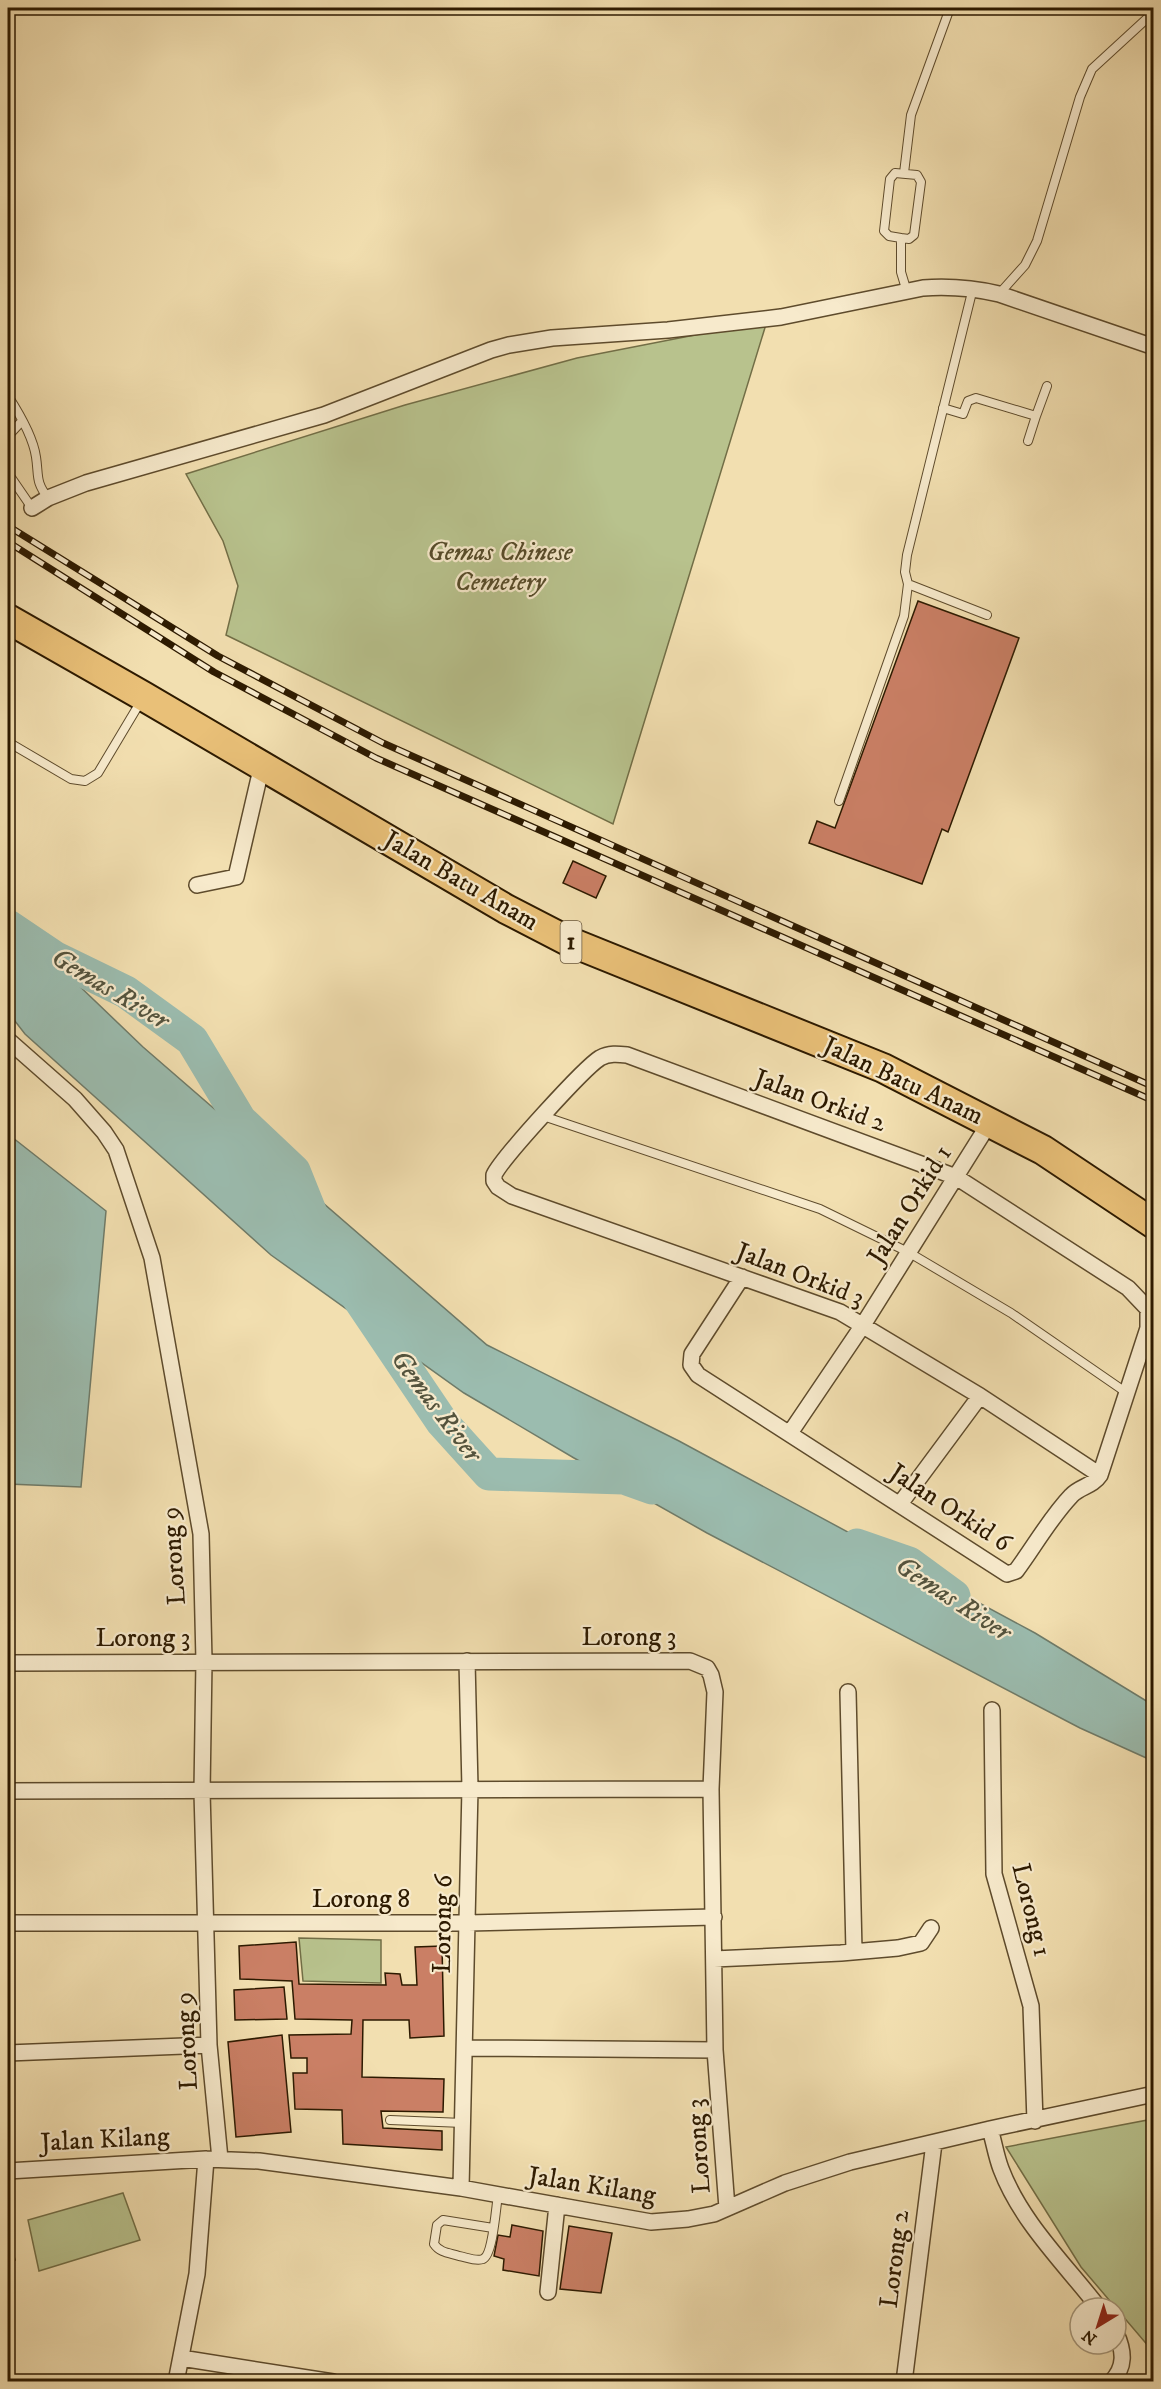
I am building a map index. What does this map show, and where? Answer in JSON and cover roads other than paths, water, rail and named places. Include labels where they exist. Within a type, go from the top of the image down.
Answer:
[{"type":"highway","name":"Jalan Batu Anam","points":[[8,619],[144,696],[506,909],[568,941],[883,1068],[1043,1150],[1154,1224]]},
{"type":"street","points":[[32,508],[48,498],[86,483],[324,415],[491,350],[510,345],[552,339],[668,330],[781,316],[947,286],[973,288],[999,294],[1154,347]]},
{"type":"street","points":[[197,885],[236,877],[262,765]]},
{"type":"street","name":"Lorong 9","points":[[8,1041],[75,1099],[104,1132],[116,1150],[152,1258],[201,1534],[204,1661],[202,1792],[213,2159],[197,2274],[176,2382]]},
{"type":"street","name":"Jalan Orkid 2","points":[[494,1180],[496,1171],[543,1116],[600,1058],[615,1054],[627,1055],[956,1177],[1128,1288],[1148,1309],[1148,1328],[1126,1393]]},
{"type":"street","name":"Jalan Orkid 1","points":[[790,1433],[863,1325],[990,1122]]},
{"type":"street","name":"Jalan Orkid 3","points":[[494,1180],[498,1187],[512,1196],[840,1312],[980,1396],[1100,1475]]},
{"type":"street","name":"Jalan Orkid 6","points":[[742,1277],[697,1343],[692,1354],[691,1365],[706,1382],[790,1433],[1003,1573],[1010,1574],[1016,1571],[1069,1498],[1081,1488],[1088,1487],[1095,1482],[1100,1475]]},
{"type":"street","points":[[1100,1475],[1126,1393]]},
{"type":"street","points":[[900,1504],[980,1396]]},
{"type":"street","name":"Lorong 6","points":[[461,2188],[470,1788],[467,1661]]},
{"type":"street","name":"Lorong 3","points":[[8,1663],[690,1661],[707,1668],[715,1692],[711,1789],[715,2050],[727,2208]]},
{"type":"street","points":[[848,1692],[854,1951]]},
{"type":"street","name":"Lorong 1","points":[[992,1710],[994,1874],[1031,2006],[1035,2121]]},
{"type":"street","points":[[8,1791],[711,1789]]},
{"type":"street","name":"Lorong 8","points":[[8,1923],[468,1923],[714,1917]]},
{"type":"street","points":[[714,1959],[854,1951],[913,1945],[921,1942],[931,1928]]},
{"type":"street","points":[[8,2053],[209,2045]]},
{"type":"street","points":[[465,2048],[715,2050]]},
{"type":"street","name":"Jalan Kilang","points":[[8,2171],[213,2159],[259,2161],[461,2188],[651,2222],[668,2222],[702,2217],[825,2169],[990,2129],[1154,2094]]},
{"type":"street","points":[[990,2129],[1000,2167],[1022,2208],[1067,2270],[1090,2296]]},
{"type":"street","name":"Lorong 2","points":[[904,2382],[934,2143]]},
{"type":"street","points":[[548,2292],[557,2205]]},
{"type":"street","points":[[1111,2382],[1121,2368],[1122,2356]]},
{"type":"street","points":[[182,2358],[333,2382]]},
{"type":"lane","points":[[904,173],[911,115],[950,8]]},
{"type":"lane","points":[[999,294],[1025,265],[1037,240],[1080,97],[1092,69],[1154,12]]},
{"type":"lane","points":[[895,173],[917,174],[921,182],[914,235],[909,239],[901,238],[889,236],[884,231],[890,179],[895,173]]},
{"type":"lane","points":[[901,238],[901,272],[907,292]]},
{"type":"lane","points":[[839,801],[904,616],[908,584],[905,572],[907,555],[973,288]]},
{"type":"lane","points":[[1028,441],[1047,386]]},
{"type":"lane","points":[[8,396],[31,440],[36,457],[39,486],[48,498]]},
{"type":"lane","points":[[943,408],[963,414],[968,401],[975,398],[1036,416]]},
{"type":"lane","points":[[8,436],[22,422]]},
{"type":"lane","points":[[8,473],[32,508]]},
{"type":"lane","points":[[908,584],[987,615]]},
{"type":"lane","points":[[8,742],[71,779],[85,781],[98,773],[144,696]]},
{"type":"lane","points":[[543,1116],[820,1209],[908,1252],[1011,1313],[1126,1393]]},
{"type":"lane","points":[[390,2120],[463,2122]]},
{"type":"lane","points":[[493,2228],[443,2220],[437,2225],[435,2244],[443,2252],[481,2260],[489,2254],[493,2228],[498,2195]]},
{"type":"water","points":[[8,922],[46,954],[143,1047],[487,1345],[679,1441],[1035,1633],[1153,1705],[1153,1761],[1080,1728],[707,1533],[574,1458],[464,1393],[271,1255],[25,1034],[8,1012]]},
{"type":"water","points":[[8,1134],[106,1211],[81,1487],[8,1484]]},
{"type":"waterway","name":"Gemas River","points":[[8,926],[54,957],[126,992],[192,1040],[240,1120],[294,1171],[314,1221]]},
{"type":"waterway","name":"Gemas River","points":[[357,1296],[442,1422],[489,1474],[624,1478],[652,1488]]},
{"type":"waterway","name":"Gemas River","points":[[857,1545],[909,1563],[954,1596]]},
{"type":"railway","points":[[8,526],[218,656],[383,743],[1154,1087]]},
{"type":"railway","points":[[8,542],[214,672],[376,758],[1154,1101]]},
{"type":"park label","name":"Gemas Chinese Cemetery","points":[[500,567]]}]
